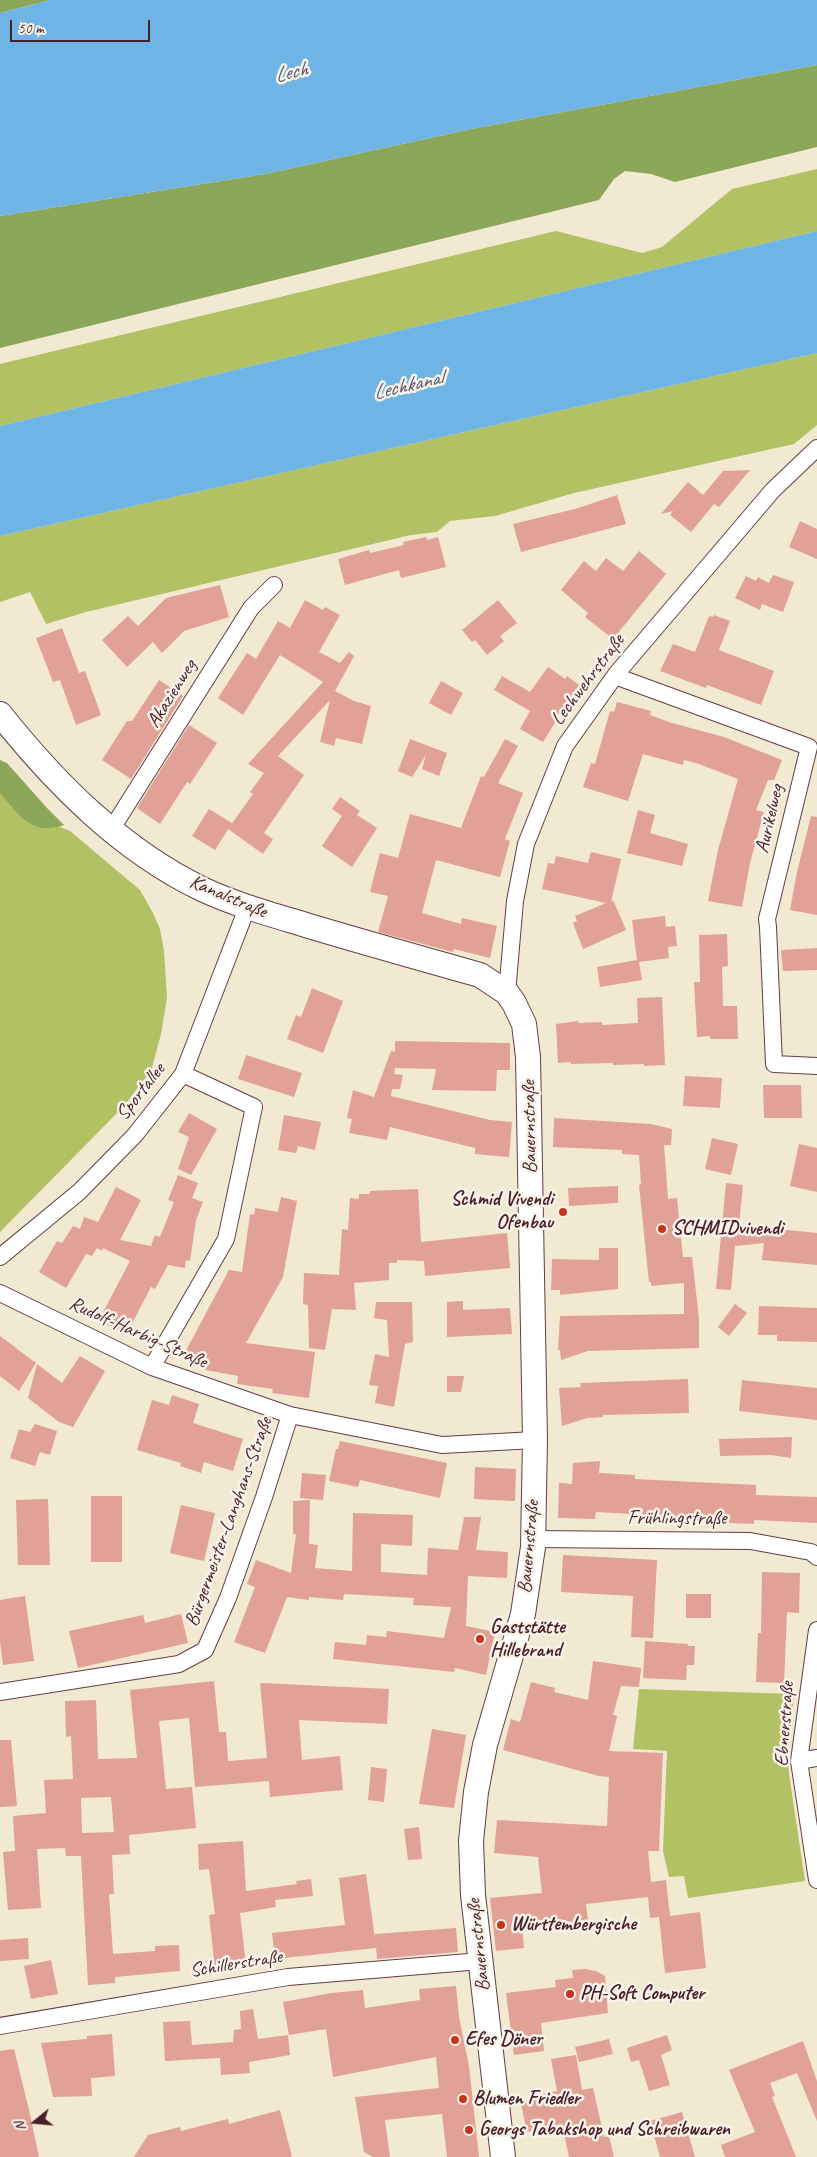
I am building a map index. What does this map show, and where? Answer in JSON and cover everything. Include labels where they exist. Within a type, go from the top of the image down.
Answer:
[{"type":"main road","name":"Kanalstraße","points":[[0,714],[64,788],[111,830],[144,855],[197,886],[247,908],[480,975],[507,994]]},
{"type":"main road","name":"Bauernstraße","points":[[503,2157],[473,1895],[471,1841],[476,1792],[485,1745],[523,1614],[531,1569],[533,1539],[535,1440],[528,1056],[524,1024],[507,994]]},
{"type":"street","name":"Lechwehrstraße","points":[[507,994],[515,901],[526,844],[565,746],[615,676],[773,490],[817,448]]},
{"type":"street","name":"Akazienweg","points":[[111,830],[251,608],[274,585]]},
{"type":"street","name":"Aurikelweg","points":[[615,676],[809,747],[767,919],[774,1064],[817,1066]]},
{"type":"street","name":"Sportallee","points":[[0,1256],[79,1192],[135,1136],[183,1074],[247,908]]},
{"type":"street","points":[[152,1367],[226,1239],[254,1106],[183,1074]]},
{"type":"street","name":"Rudolf-Harbig-Straße","points":[[0,1293],[152,1367],[290,1415]]},
{"type":"street","name":"Bürgermeister-Langhans-Straße","points":[[0,1692],[179,1664],[204,1650],[228,1598],[290,1415],[442,1445],[535,1440]]},
{"type":"street","name":"Frühlingstraße","points":[[533,1539],[750,1541],[811,1552],[817,1557]]},
{"type":"street","name":"Ebnerstraße","points":[[817,1630],[799,1761],[817,1880]]},
{"type":"street","points":[[799,1761],[817,1758]]},
{"type":"street","name":"Schillerstraße","points":[[0,2026],[288,1977],[481,1960]]},
{"type":"green space","points":[[0,0],[51,0],[0,13]]},
{"type":"green space","points":[[817,65],[817,147],[675,182],[651,174],[625,171],[614,179],[599,200],[0,348],[0,216],[265,174],[471,129]]},
{"type":"green space","points":[[817,169],[817,231],[0,426],[0,364],[556,231],[642,253],[662,247],[732,189]]},
{"type":"green space","points":[[817,353],[817,425],[794,444],[574,493],[495,516],[450,521],[437,532],[411,535],[86,612],[46,624],[30,592],[0,602],[0,536]]},
{"type":"green space","points":[[0,760],[7,763],[64,825],[43,828],[27,822],[20,816],[0,793]]},
{"type":"green space","points":[[0,781],[28,814],[70,831],[140,890],[160,929],[164,951],[167,998],[161,1034],[151,1071],[123,1107],[0,1232]]},
{"type":"green space","points":[[639,1689],[794,1694],[788,1759],[805,1881],[688,1898],[684,1876],[669,1877],[663,1851],[667,1751],[633,1749]]},
{"type":"water","name":"Lech","points":[[51,0],[817,0],[817,65],[471,129],[265,174],[0,216],[0,13]]},
{"type":"water","name":"Lechkanal","points":[[817,231],[817,353],[0,536],[0,426]]},
{"type":"building","points":[[750,470],[719,507],[714,504],[691,532],[670,515],[673,511],[661,514],[688,482],[703,495],[723,471]]},
{"type":"building","points":[[617,495],[626,524],[521,552],[513,524],[575,509]]},
{"type":"building","points":[[800,521],[817,529],[817,559],[789,547]]},
{"type":"building","points":[[426,537],[427,540],[438,537],[446,567],[401,578],[399,570],[345,585],[338,559],[369,550],[370,553],[404,545],[403,542]]},
{"type":"building","points":[[639,551],[666,574],[613,639],[585,617],[588,613],[561,590],[584,561],[596,571],[606,558],[623,571]]},
{"type":"building","points":[[773,575],[794,582],[783,612],[762,604],[760,610],[735,598],[746,576],[756,581],[758,577],[769,583]]},
{"type":"building","points":[[220,585],[229,617],[184,631],[162,653],[153,642],[127,667],[102,640],[128,616],[138,626],[166,598]]},
{"type":"building","points":[[305,600],[323,610],[325,607],[340,615],[319,652],[340,663],[349,652],[354,656],[335,691],[354,701],[371,706],[362,744],[336,738],[334,746],[320,742],[330,700],[278,756],[304,775],[264,833],[273,839],[263,854],[228,829],[253,794],[250,792],[264,773],[248,764],[323,682],[280,655],[243,715],[218,698],[247,653],[256,659],[278,621],[290,628]]},
{"type":"building","points":[[498,600],[517,623],[500,636],[504,641],[487,655],[475,640],[472,642],[462,630]]},
{"type":"building","points":[[714,615],[730,621],[719,650],[774,671],[761,705],[707,685],[706,688],[660,671],[673,644],[695,652],[709,616],[713,617]]},
{"type":"building","points":[[62,628],[79,673],[85,671],[101,715],[76,725],[60,680],[53,682],[36,638]]},
{"type":"building","points":[[548,667],[565,679],[567,676],[579,685],[554,720],[556,721],[543,742],[520,729],[530,711],[494,690],[502,676],[530,692]]},
{"type":"building","points":[[159,680],[183,696],[131,779],[102,760],[127,721],[132,721]]},
{"type":"building","points":[[441,681],[463,693],[451,715],[429,703]]},
{"type":"building","points":[[617,702],[651,711],[650,715],[724,737],[782,760],[774,780],[768,780],[756,810],[764,812],[750,863],[742,907],[708,901],[718,850],[738,779],[684,760],[683,765],[643,754],[628,801],[583,787],[591,763],[595,764],[610,711],[614,712]]},
{"type":"building","points":[[189,725],[217,743],[190,784],[187,782],[160,824],[137,808]]},
{"type":"building","points":[[410,739],[447,753],[439,776],[422,769],[426,755],[412,777],[398,771]]},
{"type":"building","points":[[505,739],[518,746],[498,783],[523,793],[505,839],[510,841],[500,877],[436,860],[422,913],[461,924],[462,918],[497,926],[490,958],[454,949],[453,952],[378,932],[388,896],[370,892],[380,853],[398,858],[410,814],[461,828],[481,776],[484,777]]},
{"type":"building","points":[[340,797],[360,811],[357,815],[377,828],[352,867],[322,846],[342,816],[332,809]]},
{"type":"building","points":[[209,809],[232,823],[215,850],[192,836]]},
{"type":"building","points":[[638,810],[655,815],[650,833],[688,844],[682,866],[627,853]]},
{"type":"building","points":[[811,816],[817,817],[817,915],[790,910]]},
{"type":"building","points":[[591,852],[621,859],[611,902],[613,900],[626,930],[583,949],[573,923],[577,921],[575,916],[606,903],[542,889],[548,863],[554,864],[556,856],[588,863]]},
{"type":"building","points":[[665,916],[666,927],[675,926],[677,946],[668,947],[669,958],[639,962],[642,980],[600,987],[597,967],[637,960],[632,920]]},
{"type":"building","points":[[727,934],[728,966],[722,967],[723,1006],[737,1006],[738,1039],[710,1039],[710,1036],[697,1037],[694,982],[700,982],[699,935]]},
{"type":"building","points":[[817,948],[817,970],[783,971],[781,950]]},
{"type":"building","points":[[312,988],[343,1001],[323,1053],[287,1039],[296,1015],[301,1017]]},
{"type":"building","points":[[662,997],[665,1065],[558,1063],[556,1024],[578,1021],[579,1023],[602,1022],[602,1025],[638,1023],[637,998]]},
{"type":"building","points":[[395,1041],[510,1043],[510,1070],[497,1070],[496,1091],[432,1090],[436,1069],[395,1068],[394,1074],[403,1075],[400,1089],[392,1089],[391,1096],[490,1120],[512,1122],[509,1157],[475,1154],[475,1148],[390,1127],[387,1140],[349,1133],[352,1119],[347,1118],[353,1090],[374,1097],[391,1051],[395,1052]]},
{"type":"building","points":[[246,1055],[302,1073],[294,1097],[238,1079]]},
{"type":"building","points":[[685,1076],[722,1078],[720,1108],[683,1106]]},
{"type":"building","points":[[763,1085],[801,1085],[802,1118],[764,1118]]},
{"type":"building","points":[[189,1113],[217,1129],[191,1175],[178,1169],[189,1137],[178,1132]]},
{"type":"building","points":[[284,1115],[321,1122],[315,1150],[298,1146],[296,1153],[278,1150]]},
{"type":"building","points":[[554,1118],[651,1124],[672,1129],[671,1145],[664,1145],[668,1199],[677,1198],[683,1257],[692,1257],[699,1319],[699,1348],[588,1351],[561,1360],[560,1350],[558,1350],[560,1316],[684,1314],[684,1283],[651,1286],[651,1282],[649,1282],[639,1185],[641,1184],[639,1155],[622,1154],[622,1150],[553,1147]]},
{"type":"building","points":[[712,1138],[738,1144],[731,1175],[705,1169]]},
{"type":"building","points":[[799,1144],[817,1148],[817,1192],[790,1186]]},
{"type":"building","points":[[178,1175],[198,1183],[192,1198],[203,1202],[196,1220],[190,1261],[186,1260],[185,1268],[168,1265],[155,1289],[151,1287],[126,1335],[99,1320],[130,1261],[103,1248],[102,1251],[97,1248],[92,1256],[86,1254],[66,1288],[39,1272],[57,1241],[62,1243],[73,1226],[80,1229],[84,1217],[98,1222],[116,1187],[141,1200],[120,1240],[151,1246],[155,1235],[160,1237],[174,1202],[168,1200]]},
{"type":"building","points":[[726,1183],[743,1185],[739,1225],[817,1233],[817,1265],[762,1260],[764,1243],[735,1246],[731,1290],[716,1289]]},
{"type":"building","points":[[618,1186],[618,1203],[569,1206],[568,1188]]},
{"type":"building","points":[[418,1189],[421,1242],[507,1233],[510,1268],[425,1276],[424,1261],[397,1260],[397,1263],[389,1263],[389,1280],[354,1283],[356,1310],[332,1309],[325,1350],[309,1348],[308,1305],[303,1304],[304,1273],[339,1275],[342,1229],[348,1230],[350,1198],[359,1199],[359,1194],[370,1194],[370,1191]]},
{"type":"building","points":[[281,1197],[297,1201],[283,1277],[246,1343],[315,1352],[309,1398],[272,1393],[273,1389],[237,1384],[238,1376],[206,1370],[182,1358],[229,1270],[242,1272],[250,1214],[254,1215],[255,1208],[278,1212]]},
{"type":"building","points":[[599,1248],[618,1248],[618,1289],[560,1295],[560,1290],[551,1290],[552,1259],[599,1260]]},
{"type":"building","points":[[463,1301],[463,1310],[510,1308],[512,1334],[447,1337],[447,1302]]},
{"type":"building","points":[[376,1302],[412,1302],[413,1342],[405,1344],[394,1407],[375,1403],[378,1386],[369,1385],[375,1354],[389,1357],[387,1320],[374,1318]]},
{"type":"building","points":[[735,1304],[747,1313],[729,1336],[718,1327]]},
{"type":"building","points":[[759,1306],[817,1308],[817,1342],[777,1341],[777,1335],[758,1335]]},
{"type":"building","points":[[0,1336],[36,1363],[19,1391],[0,1376]]},
{"type":"building","points":[[80,1356],[105,1371],[73,1427],[59,1422],[28,1398],[37,1364],[62,1383]]},
{"type":"building","points":[[447,1376],[464,1376],[461,1392],[447,1392]]},
{"type":"building","points":[[688,1379],[689,1413],[603,1415],[603,1417],[587,1418],[562,1426],[559,1388],[581,1387],[580,1383]]},
{"type":"building","points":[[742,1380],[817,1388],[817,1420],[739,1411]]},
{"type":"building","points":[[172,1395],[199,1404],[193,1423],[243,1439],[233,1471],[204,1462],[201,1473],[180,1466],[181,1463],[137,1450],[152,1400],[169,1405]]},
{"type":"building","points":[[35,1424],[57,1431],[50,1455],[40,1452],[35,1466],[10,1458],[19,1429],[30,1432]]},
{"type":"building","points":[[792,1437],[791,1458],[771,1455],[720,1456],[719,1439]]},
{"type":"building","points":[[340,1441],[447,1463],[440,1498],[360,1480],[358,1487],[329,1481],[336,1449],[338,1449]]},
{"type":"building","points":[[600,1461],[599,1473],[635,1475],[635,1479],[756,1485],[756,1495],[817,1497],[817,1523],[754,1520],[754,1524],[684,1521],[685,1517],[596,1512],[595,1519],[558,1518],[559,1483],[572,1484],[573,1463]]},
{"type":"building","points":[[475,1467],[516,1469],[515,1501],[474,1499]]},
{"type":"building","points":[[302,1473],[326,1475],[323,1500],[300,1498]]},
{"type":"building","points":[[91,1496],[122,1496],[122,1562],[91,1562]]},
{"type":"building","points":[[48,1499],[50,1565],[18,1565],[16,1500]]},
{"type":"building","points":[[310,1500],[309,1544],[318,1545],[315,1568],[352,1571],[353,1513],[413,1515],[412,1546],[381,1544],[381,1572],[427,1575],[428,1548],[458,1550],[464,1517],[481,1517],[476,1550],[508,1552],[507,1578],[468,1576],[466,1626],[495,1632],[486,1675],[455,1668],[454,1672],[333,1659],[335,1642],[366,1645],[367,1635],[386,1637],[387,1631],[444,1638],[451,1607],[413,1605],[414,1598],[344,1594],[343,1600],[309,1597],[309,1600],[287,1597],[265,1653],[234,1642],[255,1587],[247,1584],[256,1560],[291,1573],[296,1534],[293,1534],[293,1501]]},
{"type":"building","points":[[181,1505],[215,1513],[204,1561],[170,1553]]},
{"type":"building","points":[[563,1555],[657,1560],[653,1638],[631,1637],[633,1596],[561,1592]]},
{"type":"building","points":[[762,1572],[800,1573],[799,1613],[787,1612],[784,1683],[756,1682],[758,1633],[761,1633]]},
{"type":"building","points":[[686,1594],[711,1594],[711,1618],[686,1618]]},
{"type":"building","points":[[25,1596],[34,1661],[3,1665],[0,1642],[0,1600]]},
{"type":"building","points":[[181,1614],[188,1643],[78,1668],[69,1631],[143,1615],[145,1623]]},
{"type":"building","points":[[645,1641],[695,1646],[694,1665],[687,1665],[686,1680],[643,1678]]},
{"type":"building","points":[[593,1661],[641,1668],[639,1687],[621,1686],[613,1715],[617,1716],[609,1751],[663,1753],[659,1851],[648,1851],[651,1882],[666,1880],[670,1916],[700,1912],[706,1968],[665,1973],[659,1917],[650,1918],[648,1897],[586,1904],[588,1920],[522,1927],[524,1948],[496,1951],[490,1898],[542,1893],[538,1857],[494,1853],[497,1820],[607,1826],[609,1777],[503,1750],[511,1719],[520,1722],[531,1682],[555,1688],[554,1692],[588,1700]]},
{"type":"building","points":[[214,1681],[219,1732],[226,1732],[228,1761],[267,1758],[260,1683],[389,1689],[387,1724],[299,1720],[302,1760],[340,1756],[343,1790],[270,1797],[269,1781],[195,1787],[189,1718],[159,1721],[166,1789],[192,1787],[196,1828],[129,1835],[130,1854],[112,1855],[114,1894],[109,1894],[113,1954],[155,1951],[155,1946],[179,1945],[180,1971],[115,1977],[115,1983],[88,1985],[81,1856],[66,1856],[65,1848],[37,1849],[41,1908],[8,1910],[3,1852],[15,1851],[13,1816],[46,1813],[44,1780],[73,1779],[71,1736],[66,1737],[65,1701],[96,1700],[98,1759],[137,1758],[130,1690]],"holes":[[[111,1797],[114,1832],[82,1833],[81,1798]]]},
{"type":"building","points":[[432,1729],[466,1735],[454,1808],[419,1804]]},
{"type":"building","points":[[0,1740],[11,1740],[17,1806],[0,1807]]},
{"type":"building","points":[[371,1767],[387,1769],[384,1802],[368,1800]]},
{"type":"building","points":[[419,1827],[422,1859],[408,1860],[404,1829]]},
{"type":"building","points":[[243,1841],[246,1891],[297,1884],[296,1881],[311,1879],[313,1896],[275,1900],[276,1907],[240,1913],[246,1965],[215,1969],[209,1915],[215,1914],[209,1869],[199,1870],[198,1844]]},
{"type":"building","points":[[366,1874],[375,1939],[375,1934],[456,1928],[458,1952],[377,1959],[376,1948],[275,1959],[272,1933],[345,1925],[339,1878]]},
{"type":"building","points":[[28,1938],[29,1959],[0,1961],[0,1940]]},
{"type":"building","points":[[51,1960],[58,1994],[31,1999],[24,1966]]},
{"type":"building","points":[[585,1969],[596,1971],[605,1976],[608,2013],[541,2023],[544,2051],[514,2055],[506,1993],[556,1987],[555,1980],[573,1978],[572,1970]]},
{"type":"building","points":[[456,1986],[459,2017],[469,2066],[479,2157],[447,2157],[442,2114],[385,2120],[390,2157],[373,2157],[364,2152],[355,2097],[439,2088],[436,2057],[333,2077],[326,2029],[289,2035],[283,2002],[331,1993],[363,1990],[365,2008],[420,2000],[419,1989]]},
{"type":"building","points":[[253,2009],[258,2039],[288,2035],[290,2055],[249,2062],[250,2073],[221,2075],[220,2058],[165,2061],[163,2022],[190,2021],[192,2045],[233,2042],[234,2030],[241,2029],[240,2011]]},
{"type":"building","points":[[112,2034],[115,2076],[91,2078],[92,2096],[53,2097],[41,2043],[87,2039],[87,2036]]},
{"type":"building","points":[[667,2035],[672,2050],[661,2055],[670,2085],[649,2091],[639,2060],[631,2062],[627,2048]]},
{"type":"building","points":[[609,2039],[613,2054],[579,2062],[575,2047]]},
{"type":"building","points":[[803,2041],[817,2081],[817,2121],[797,2073],[770,2083],[775,2096],[772,2097],[796,2157],[725,2157],[721,2145],[755,2132],[729,2070]]},
{"type":"building","points":[[14,2049],[39,2157],[0,2157],[0,2051]]},
{"type":"building","points":[[576,2055],[582,2090],[593,2088],[604,2137],[609,2136],[614,2157],[569,2157],[562,2124],[527,2132],[521,2104],[533,2101],[532,2096],[557,2091],[551,2059]]},
{"type":"building","points":[[280,2110],[292,2157],[134,2157],[148,2135],[180,2127],[181,2131],[228,2119],[229,2124]]},
{"type":"building","points":[[682,2112],[695,2157],[660,2157],[650,2121]]},
{"type":"place","name":"Schmid Vivendi Ofenbau","points":[[563,1212]]},
{"type":"place","name":"SCHMIDvivendi","points":[[662,1229]]},
{"type":"place","name":"Gaststätte Hillebrand","points":[[480,1639]]},
{"type":"place","name":"Württembergische","points":[[501,1925]]},
{"type":"place","name":"PH-Soft Computer","points":[[570,1994]]},
{"type":"place","name":"Efes Döner","points":[[455,2040]]},
{"type":"place","name":"Blumen Friedler","points":[[463,2099]]},
{"type":"place","name":"Georgs Tabakshop und Schreibwaren","points":[[469,2130]]}]
